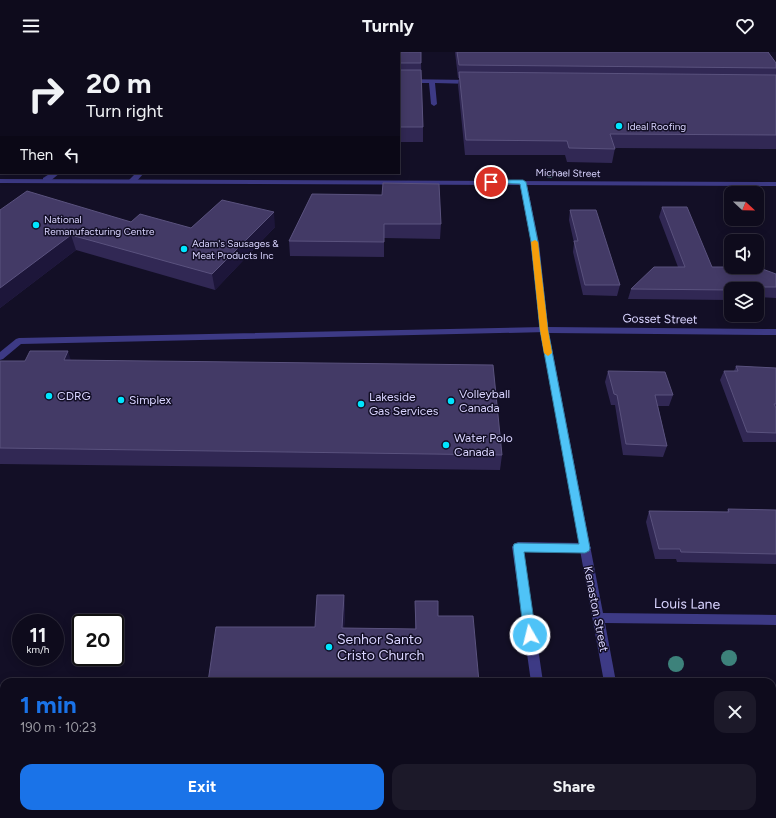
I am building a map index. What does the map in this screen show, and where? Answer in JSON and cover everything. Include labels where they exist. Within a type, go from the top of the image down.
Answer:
[{"type":"street","points":[[400,81],[479,82]]},
{"type":"street","points":[[432,81],[434,104]]},
{"type":"street","points":[[46,180],[55,174]]},
{"type":"street","points":[[133,180],[139,174]]},
{"type":"street","name":"Michael Street","points":[[0,181],[133,180],[776,184]]},
{"type":"street","name":"Kenaston Street","points":[[523,182],[535,242],[544,330],[609,678]]},
{"type":"street","name":"Gosset Street","points":[[0,357],[19,341],[544,330],[776,332]]},
{"type":"street","points":[[536,678],[518,547],[585,548]]},
{"type":"street","name":"Louis Lane","points":[[598,618],[776,620]]},
{"type":"building","points":[[400,52],[421,52],[421,63],[400,63]]},
{"type":"building","points":[[457,52],[768,52],[776,63],[776,68],[459,65]]},
{"type":"building","points":[[400,70],[421,70],[423,127],[400,127]]},
{"type":"building","points":[[459,72],[776,75],[776,135],[610,134],[615,149],[569,148],[567,141],[466,140]]},
{"type":"building","points":[[383,183],[439,184],[441,224],[384,224],[384,242],[289,241],[312,194],[382,195]]},
{"type":"building","points":[[27,191],[131,222],[140,214],[191,228],[222,200],[274,212],[212,274],[71,235],[0,288],[0,210]]},
{"type":"building","points":[[662,207],[687,207],[712,267],[724,267],[724,274],[764,274],[764,270],[776,274],[776,287],[764,287],[764,282],[724,282],[724,290],[631,289],[654,267],[685,267]]},
{"type":"building","points":[[570,210],[596,210],[620,285],[585,285],[574,241],[578,241]]},
{"type":"building","points":[[30,351],[68,351],[64,360],[493,365],[502,455],[0,448],[0,361],[25,361]]},
{"type":"building","points":[[736,366],[776,368],[776,404],[774,404],[776,408],[776,433],[747,432],[724,371],[738,371]]},
{"type":"building","points":[[608,371],[665,372],[673,395],[655,395],[667,446],[626,444],[617,395],[614,394]]},
{"type":"building","points":[[728,509],[776,510],[776,554],[681,552],[680,549],[659,549],[649,511],[729,512]]},
{"type":"building","name":"Senhor Santo Cristo Church","points":[[317,595],[344,595],[342,628],[416,629],[415,601],[438,601],[438,616],[473,616],[479,678],[209,678],[216,627],[315,627]]},
{"type":"slow traffic","points":[[535,242],[544,330],[548,353]]},
{"type":"place","name":"Ideal Roofing","points":[[619,126]]},
{"type":"place","name":"National Remanufacturing Centre","points":[[36,225]]},
{"type":"place","name":"Adam's Sausages & Meat Products Inc","points":[[184,249]]},
{"type":"place","name":"CDRG","points":[[49,396]]},
{"type":"place","name":"Simplex","points":[[121,400]]},
{"type":"place","name":"Volleyball Canada","points":[[451,401]]},
{"type":"place","name":"Lakeside Gas Services","points":[[361,404]]},
{"type":"place","name":"Water Polo Canada","points":[[446,445]]},
{"type":"place","name":"Senhor Santo Cristo Church","points":[[329,647]]},
{"type":"route","points":[[491,182],[523,182],[535,242],[544,330],[585,548],[518,547],[530,635]]}]
